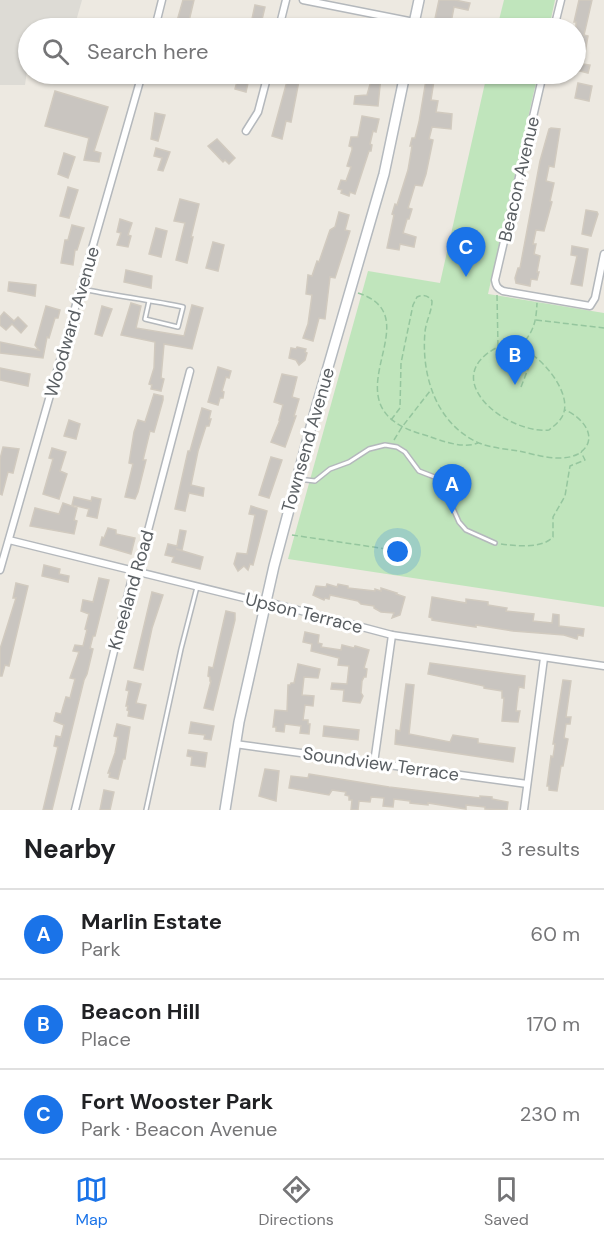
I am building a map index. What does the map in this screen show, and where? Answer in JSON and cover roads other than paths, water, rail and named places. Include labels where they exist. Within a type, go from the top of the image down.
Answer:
[{"type":"main road","points":[[415,18],[418,0]]},
{"type":"main road","name":"Townsend Avenue","points":[[225,810],[265,603],[297,478],[387,161],[403,84]]},
{"type":"street","points":[[158,18],[162,0]]},
{"type":"street","points":[[281,18],[285,0]]},
{"type":"street","points":[[303,0],[383,18]]},
{"type":"street","points":[[556,18],[561,0]]},
{"type":"street","name":"Woodward Avenue","points":[[0,570],[139,84]]},
{"type":"street","points":[[246,131],[258,112],[265,84]]},
{"type":"street","name":"Beacon Avenue","points":[[541,84],[495,280],[496,287],[590,306],[595,298],[604,254]]},
{"type":"street","name":"Kneeland Road","points":[[75,810],[135,571],[140,561],[190,371]]},
{"type":"street","name":"Upson Terrace","points":[[9,540],[392,635],[604,666]]},
{"type":"street","points":[[374,763],[392,635]]},
{"type":"street","points":[[524,810],[544,658]]},
{"type":"street","name":"Soundview Terrace","points":[[236,744],[527,784]]},
{"type":"lane","points":[[82,289],[183,307],[178,327],[145,319],[149,301]]},
{"type":"lane","points":[[297,478],[315,481],[330,469],[349,462],[369,449],[391,445],[405,452],[419,471],[437,478],[459,522],[466,530],[495,543]]},
{"type":"lane","points":[[146,810],[197,586]]},
{"type":"place","name":"Fort Wooster Park","points":[[466,277]]},
{"type":"place","name":"Beacon Hill","points":[[515,385]]},
{"type":"place","name":"Marlin Estate","points":[[452,514]]}]
